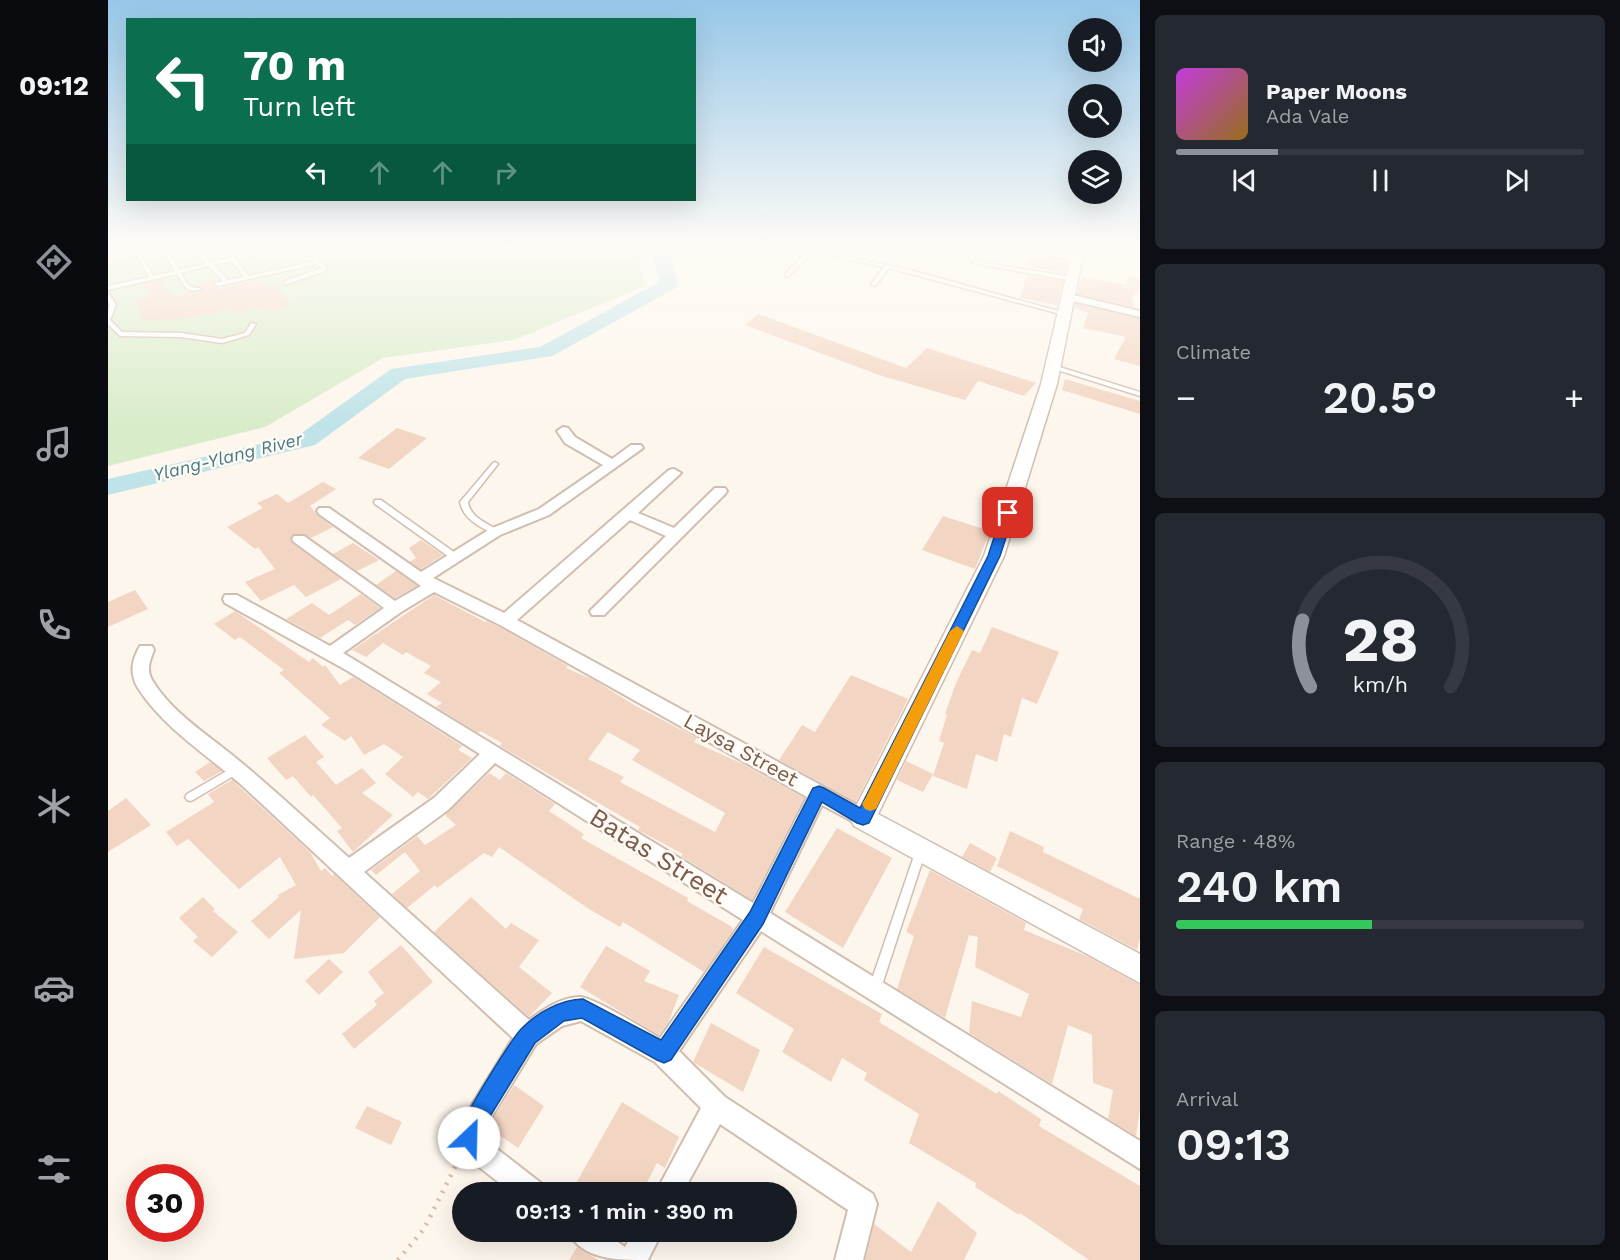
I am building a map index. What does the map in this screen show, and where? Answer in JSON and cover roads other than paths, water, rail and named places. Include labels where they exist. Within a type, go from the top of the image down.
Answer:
[{"type":"street","points":[[863,818],[994,556],[1053,367],[1067,307]]},
{"type":"street","points":[[1110,307],[1140,314]]},
{"type":"street","points":[[563,431],[577,444],[611,464]]},
{"type":"street","points":[[329,655],[395,608],[455,557],[495,532],[544,512],[636,448]]},
{"type":"street","points":[[506,621],[674,473]]},
{"type":"street","points":[[598,611],[720,491]]},
{"type":"street","name":"Laysa Street","points":[[324,511],[427,582],[506,621],[1140,969]]},
{"type":"street","points":[[626,513],[675,534]]},
{"type":"street","points":[[299,539],[346,575],[395,608]]},
{"type":"street","name":"Batas Street","points":[[231,599],[493,753],[1140,1156]]},
{"type":"street","points":[[146,650],[139,673],[145,684],[172,716],[237,769],[528,1036]]},
{"type":"street","points":[[348,871],[441,804],[493,753]]},
{"type":"street","points":[[664,1053],[757,918],[819,792]]},
{"type":"street","points":[[519,1182],[474,1147],[469,1138],[471,1127],[528,1036],[557,1014],[570,1009],[583,1008],[664,1053],[716,1106],[863,1204],[849,1260]]},
{"type":"street","points":[[674,1182],[716,1106]]},
{"type":"street","points":[[595,1242],[619,1260]]},
{"type":"street","points":[[633,1260],[643,1242]]},
{"type":"lane","points":[[108,320],[120,334],[181,335],[222,341],[247,334],[253,324]]},
{"type":"lane","points":[[1053,367],[1140,394]]},
{"type":"lane","points":[[495,464],[464,502],[464,508],[470,515],[495,532]]},
{"type":"lane","points":[[378,502],[455,557]]},
{"type":"lane","points":[[190,797],[237,769]]},
{"type":"lane","points":[[875,989],[922,849]]},
{"type":"waterway","name":"Ylang-Ylang River","points":[[108,487],[307,440],[399,374],[545,352],[627,307]]}]
